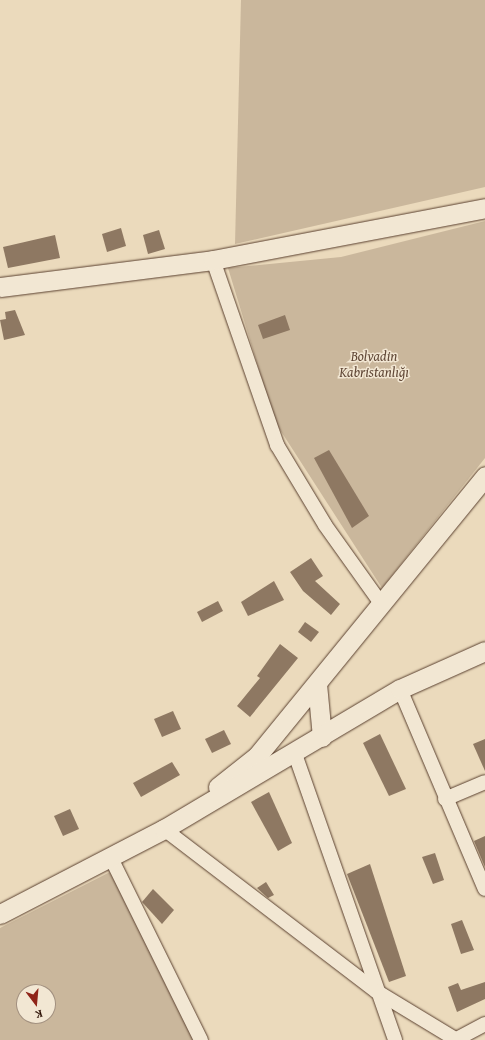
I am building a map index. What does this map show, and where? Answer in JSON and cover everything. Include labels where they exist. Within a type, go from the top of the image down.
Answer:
[{"type":"street","points":[[0,288],[213,260],[485,208]]},
{"type":"street","points":[[213,260],[277,445],[325,525],[382,605]]},
{"type":"street","points":[[164,830],[257,756],[382,605],[485,476]]},
{"type":"street","points":[[0,914],[164,830],[295,754],[400,689],[485,651]]},
{"type":"street","points":[[317,684],[322,737]]},
{"type":"street","points":[[400,689],[445,799],[485,890]]},
{"type":"street","points":[[295,754],[376,991],[396,1040]]},
{"type":"street","points":[[445,799],[485,782]]},
{"type":"street","points":[[164,830],[376,991],[456,1040],[485,1024]]},
{"type":"street","points":[[111,858],[201,1040]]},
{"type":"green space","points":[[241,0],[485,0],[485,187],[235,244]]},
{"type":"green space","name":"Bolvadin Kabristanlığı","points":[[485,221],[485,458],[382,588],[275,422],[228,268],[341,257]]},
{"type":"green space","points":[[110,872],[193,1040],[0,1040],[0,928]]},
{"type":"building","points":[[121,228],[126,246],[107,252],[102,234]]},
{"type":"building","points":[[159,230],[165,249],[148,254],[143,235]]},
{"type":"building","points":[[55,235],[60,258],[8,268],[3,247]]},
{"type":"building","points":[[15,310],[25,335],[4,340],[0,320],[6,319],[5,312]]},
{"type":"building","points":[[285,315],[290,330],[263,339],[258,325]]},
{"type":"building","points":[[329,450],[369,516],[352,528],[314,458]]},
{"type":"building","points":[[311,558],[323,576],[315,581],[340,604],[331,615],[303,591],[290,572]]},
{"type":"building","points":[[274,581],[284,600],[248,616],[241,602]]},
{"type":"building","points":[[218,601],[223,611],[202,622],[197,612]]},
{"type":"building","points":[[305,622],[319,632],[311,642],[298,632]]},
{"type":"building","points":[[280,644],[298,658],[250,717],[237,706],[260,678],[257,676]]},
{"type":"building","points":[[173,711],[181,729],[162,737],[154,719]]},
{"type":"building","points":[[224,730],[231,744],[212,753],[205,739]]},
{"type":"building","points":[[380,734],[406,789],[389,796],[363,743]]},
{"type":"building","points":[[485,739],[485,771],[473,744]]},
{"type":"building","points":[[172,762],[180,775],[141,797],[133,783]]},
{"type":"building","points":[[269,792],[292,843],[278,851],[251,802]]},
{"type":"building","points":[[70,809],[79,829],[63,836],[54,816]]},
{"type":"building","points":[[485,836],[485,867],[474,841]]},
{"type":"building","points":[[435,853],[444,880],[433,884],[422,857]]},
{"type":"building","points":[[370,864],[406,976],[389,982],[347,874]]},
{"type":"building","points":[[266,882],[274,895],[268,898],[257,888]]},
{"type":"building","points":[[153,889],[174,910],[162,924],[142,902]]},
{"type":"building","points":[[462,920],[474,950],[461,954],[451,924]]},
{"type":"building","points":[[485,982],[485,999],[457,1012],[448,987],[458,983],[461,990]]}]
